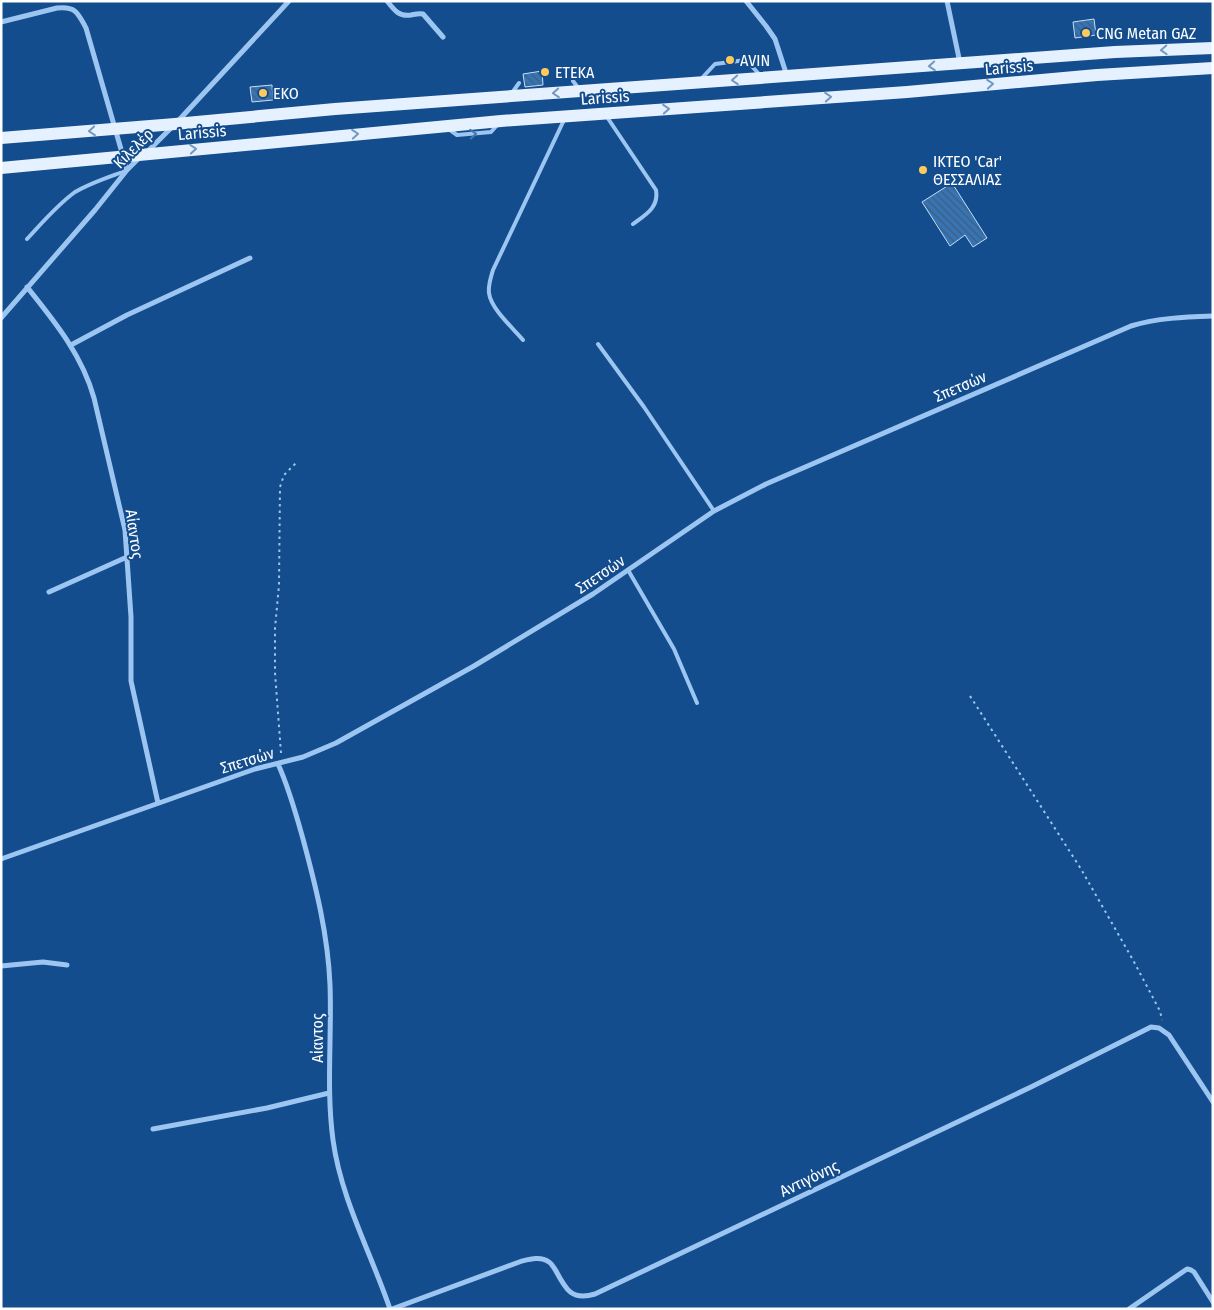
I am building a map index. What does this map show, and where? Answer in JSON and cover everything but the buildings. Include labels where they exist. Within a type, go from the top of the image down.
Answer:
[{"type":"main road","name":"Larissis","points":[[1,138],[510,96],[577,86],[698,82],[1115,52],[1213,48]]},
{"type":"main road","name":"Larissis","points":[[1,168],[500,121],[906,92],[1097,75],[1209,70]]},
{"type":"street","name":"Κιλελέρ","points":[[1,318],[95,210],[127,170],[189,110],[289,1]]},
{"type":"street","points":[[387,1],[401,15],[424,14],[443,37]]},
{"type":"street","points":[[746,1],[775,39],[787,76]]},
{"type":"street","points":[[947,1],[960,64]]},
{"type":"street","points":[[1,22],[65,7],[79,14],[86,28],[127,170]]},
{"type":"street","points":[[71,345],[128,315],[250,258]]},
{"type":"street","name":"Αίαντος","points":[[27,287],[71,345],[85,370],[93,393],[125,530],[130,617],[131,681],[158,803]]},
{"type":"street","name":"Σπετσών","points":[[1,859],[255,769],[311,754],[352,735],[474,666],[593,594],[714,511],[789,472],[1131,326],[1165,319],[1213,316]]},
{"type":"street","points":[[49,592],[127,557]]},
{"type":"street","name":"Αίαντος","points":[[280,763],[313,877],[325,935],[330,986],[329,1093],[338,1169],[350,1206],[391,1309]]},
{"type":"street","points":[[1,966],[43,962],[67,965]]},
{"type":"street","name":"Αντιγόνης","points":[[391,1309],[522,1261],[538,1258],[549,1262],[553,1266],[568,1291],[573,1295],[582,1297],[595,1294],[1031,1087],[1151,1027],[1161,1029]]},
{"type":"street","points":[[1161,1029],[1169,1035],[1213,1102]]},
{"type":"street","points":[[153,1129],[268,1108],[329,1093]]},
{"type":"street","points":[[1129,1309],[1187,1269],[1194,1272],[1213,1302]]},
{"type":"lane","points":[[698,82],[715,64],[746,60],[762,78]]},
{"type":"lane","points":[[510,96],[519,83]]},
{"type":"lane","points":[[605,113],[656,190],[657,197],[654,206],[633,224]]},
{"type":"lane","points":[[523,340],[492,302],[489,294],[490,277],[566,116]]},
{"type":"lane","points":[[27,239],[55,209],[74,193],[84,187],[127,170]]},
{"type":"lane","points":[[598,344],[644,407],[714,511]]},
{"type":"lane","points":[[628,570],[674,649],[697,703]]},
{"type":"path","points":[[280,763],[275,672],[275,628],[279,586],[279,494],[284,475],[296,463]]},
{"type":"path","points":[[970,696],[1081,869],[1105,910],[1160,1011],[1162,1019],[1161,1029]]},
{"type":"place","name":"CNG Metan GAZ","points":[[1086,33]]},
{"type":"place","name":"AVIN","points":[[730,60]]},
{"type":"place","name":"ΕΤΕΚΑ","points":[[545,72]]},
{"type":"place","name":"EKO","points":[[263,93]]},
{"type":"place","name":"ΙΚΤΕΟ 'Car' ΘΕΣΣΑΛΙΑΣ","points":[[923,170]]}]
